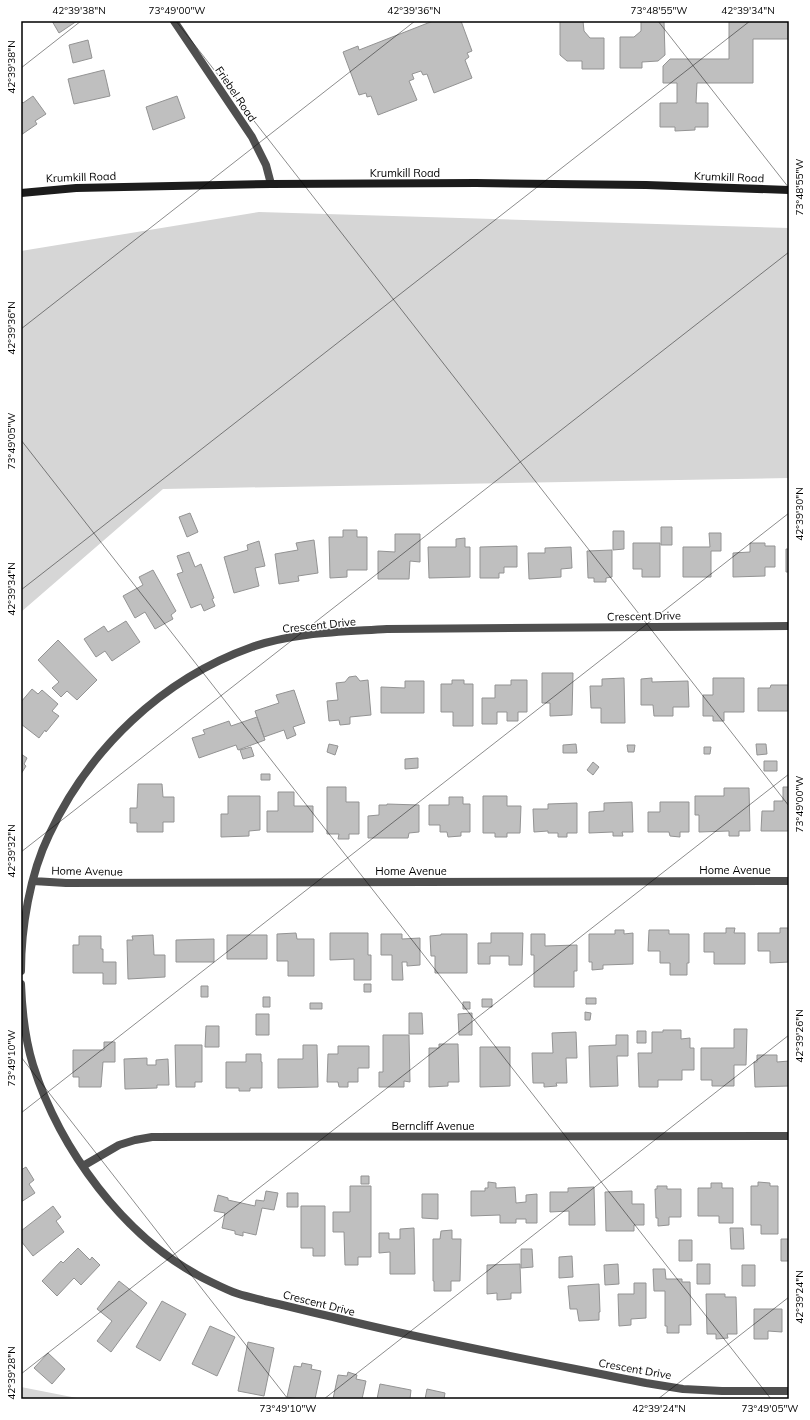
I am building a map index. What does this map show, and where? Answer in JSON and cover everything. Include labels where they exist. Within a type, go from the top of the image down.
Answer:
[{"type":"street","name":"Friebel Road","points":[[174,21],[252,137],[266,165],[271,184]]},
{"type":"street","name":"Krumkill Road","points":[[21,192],[76,188],[271,184],[497,183],[646,185],[789,190]]},
{"type":"street","name":"Crescent Drive","points":[[21,971],[23,934],[33,881],[48,836],[70,796],[96,760],[126,725],[149,705],[181,682],[223,659],[253,647],[281,639],[314,634],[387,629],[789,626]]},
{"type":"street","name":"Home Avenue","points":[[33,881],[82,883],[789,881]]},
{"type":"street","name":"Crescent Drive","points":[[21,984],[26,1032],[33,1064],[53,1114],[83,1166],[117,1210],[149,1242],[176,1262],[203,1278],[235,1293],[394,1333],[646,1383],[722,1391],[789,1391]]},
{"type":"street","name":"Berncliff Avenue","points":[[83,1166],[118,1145],[152,1137],[789,1136]]},
{"type":"shaded area","points":[[259,212],[789,228],[789,478],[163,489],[21,612],[21,251]]},
{"type":"shaded area","points":[[21,1387],[82,1399],[21,1399]]},
{"type":"building","points":[[52,21],[77,21],[59,33]]},
{"type":"building","points":[[433,21],[461,21],[472,51],[467,53],[469,57],[465,60],[472,78],[434,93],[427,74],[423,75],[421,71],[412,74],[414,79],[409,81],[417,100],[378,115],[371,96],[367,97],[366,93],[359,95],[343,52],[358,46],[359,50]]},
{"type":"building","points":[[560,21],[583,21],[584,31],[590,38],[604,38],[604,69],[582,69],[582,61],[567,61],[560,55]]},
{"type":"building","points":[[641,21],[664,21],[665,55],[658,61],[642,62],[642,68],[620,68],[620,37],[634,37],[641,31]]},
{"type":"building","points":[[729,21],[789,21],[789,39],[753,39],[753,83],[697,83],[696,103],[708,103],[708,127],[695,127],[695,130],[675,131],[675,127],[660,127],[660,103],[677,103],[677,83],[663,83],[663,66],[670,59],[729,59]]},
{"type":"building","points":[[88,40],[92,58],[73,63],[69,45]]},
{"type":"building","points":[[104,70],[110,96],[74,104],[68,79]]},
{"type":"building","points":[[33,96],[46,114],[35,121],[37,124],[21,135],[21,101],[23,103]]},
{"type":"building","points":[[177,96],[185,118],[153,130],[146,107]]},
{"type":"building","points":[[190,513],[198,532],[187,537],[179,517]]},
{"type":"building","points":[[661,527],[672,527],[672,545],[661,545]]},
{"type":"building","points":[[343,530],[357,530],[357,537],[367,537],[367,570],[347,570],[347,577],[330,578],[329,537],[343,537]]},
{"type":"building","points":[[613,531],[624,531],[624,549],[613,550]]},
{"type":"building","points":[[709,533],[721,533],[721,551],[711,551],[711,577],[683,577],[683,547],[710,547]]},
{"type":"building","points":[[395,534],[420,534],[420,562],[410,561],[409,579],[378,579],[378,551],[395,552]]},
{"type":"building","points":[[465,538],[465,547],[470,547],[470,577],[429,578],[428,547],[456,547],[456,539]]},
{"type":"building","points":[[314,540],[318,573],[298,576],[299,581],[279,584],[275,554],[298,550],[296,543]]},
{"type":"building","points":[[259,541],[265,566],[255,568],[259,586],[234,593],[224,557],[248,550],[247,545]]},
{"type":"building","points":[[633,543],[660,543],[660,577],[642,577],[642,569],[633,569]]},
{"type":"building","points":[[750,543],[765,543],[765,546],[775,546],[775,567],[765,567],[765,576],[733,577],[733,553],[750,552]]},
{"type":"building","points":[[517,546],[517,567],[504,567],[504,573],[499,573],[499,578],[480,578],[480,547]]},
{"type":"building","points":[[571,547],[572,568],[561,569],[561,577],[529,579],[528,553],[545,553],[545,548]]},
{"type":"building","points":[[786,549],[789,549],[789,572],[786,572]]},
{"type":"building","points":[[612,550],[612,577],[606,578],[606,582],[594,582],[594,578],[588,578],[587,551]]},
{"type":"building","points":[[189,552],[195,567],[201,564],[214,598],[212,599],[215,606],[204,611],[201,604],[191,608],[177,574],[183,572],[177,556]]},
{"type":"building","points":[[153,570],[176,611],[171,615],[173,619],[155,629],[145,612],[135,618],[123,596],[143,585],[139,577]]},
{"type":"building","points":[[126,621],[140,642],[112,661],[105,651],[96,657],[84,639],[104,626],[108,632]]},
{"type":"building","points":[[58,640],[97,680],[77,700],[67,691],[61,697],[52,688],[59,682],[38,660]]},
{"type":"building","points":[[542,673],[573,673],[572,715],[550,716],[550,703],[542,703]]},
{"type":"building","points":[[356,676],[360,681],[368,680],[371,715],[350,717],[350,724],[340,725],[339,720],[329,721],[327,701],[338,700],[336,683],[345,682],[349,677]]},
{"type":"building","points":[[624,678],[625,723],[601,723],[601,708],[591,708],[590,686],[602,686],[602,679]]},
{"type":"building","points":[[652,678],[652,682],[688,681],[689,707],[673,707],[673,716],[654,716],[653,705],[641,705],[641,679]]},
{"type":"building","points":[[713,678],[744,678],[744,712],[724,712],[724,721],[713,721],[713,716],[703,716],[703,695],[713,695]]},
{"type":"building","points":[[452,680],[464,680],[464,684],[473,684],[473,726],[453,726],[453,712],[441,712],[441,684],[452,684]]},
{"type":"building","points":[[511,680],[527,680],[527,712],[518,712],[518,721],[507,721],[507,712],[497,712],[497,724],[482,724],[482,698],[495,698],[495,685],[511,685]]},
{"type":"building","points":[[405,681],[424,681],[424,713],[381,713],[381,687],[405,688]]},
{"type":"building","points":[[771,685],[789,685],[789,711],[758,711],[758,688],[770,688]]},
{"type":"building","points":[[32,689],[38,694],[42,690],[58,704],[52,711],[59,716],[39,738],[21,724],[21,702]]},
{"type":"building","points":[[294,690],[305,723],[293,727],[296,735],[287,739],[284,730],[264,737],[255,711],[279,703],[276,695]]},
{"type":"building","points":[[257,717],[265,740],[238,750],[236,745],[199,758],[192,738],[205,734],[203,730],[229,721],[231,726]]},
{"type":"building","points":[[329,744],[338,746],[335,755],[327,752]]},
{"type":"building","points":[[576,744],[577,753],[563,753],[563,745]]},
{"type":"building","points":[[756,744],[766,744],[767,754],[757,755]]},
{"type":"building","points":[[627,745],[635,745],[634,752],[628,752]]},
{"type":"building","points":[[251,747],[254,756],[243,759],[240,750]]},
{"type":"building","points":[[704,747],[711,747],[710,754],[704,754]]},
{"type":"building","points":[[21,754],[27,758],[24,764],[26,766],[21,774]]},
{"type":"building","points":[[418,758],[418,768],[405,769],[405,759]]},
{"type":"building","points":[[764,761],[777,761],[777,771],[764,771]]},
{"type":"building","points":[[593,762],[599,767],[593,775],[587,770]]},
{"type":"building","points":[[261,774],[270,774],[270,780],[261,780]]},
{"type":"building","points":[[138,784],[162,784],[163,797],[174,797],[174,822],[163,822],[163,832],[137,832],[137,823],[130,823],[130,808],[137,808]]},
{"type":"building","points":[[327,787],[346,787],[346,802],[359,802],[359,834],[349,834],[349,839],[338,839],[339,834],[327,834]]},
{"type":"building","points":[[783,787],[789,787],[789,831],[761,831],[762,811],[774,811],[774,801],[783,801]]},
{"type":"building","points":[[724,788],[749,788],[750,831],[739,831],[739,836],[729,836],[729,831],[699,832],[699,815],[695,815],[695,796],[724,796]]},
{"type":"building","points":[[278,792],[294,792],[294,806],[313,806],[313,832],[267,832],[267,811],[278,811]]},
{"type":"building","points":[[228,796],[260,796],[260,830],[249,831],[249,836],[221,837],[221,814],[228,814]]},
{"type":"building","points":[[483,796],[507,796],[507,806],[521,806],[520,833],[507,833],[507,837],[495,837],[495,833],[483,833]]},
{"type":"building","points":[[449,797],[463,797],[463,804],[470,804],[470,832],[461,832],[461,836],[448,837],[447,832],[440,832],[440,825],[429,825],[429,805],[449,805]]},
{"type":"building","points":[[632,802],[633,832],[622,832],[623,836],[613,836],[613,832],[589,833],[589,812],[604,811],[604,803]]},
{"type":"building","points":[[660,802],[689,802],[689,832],[680,832],[680,837],[670,836],[669,832],[648,832],[648,812],[660,812]]},
{"type":"building","points":[[577,803],[577,833],[567,833],[567,837],[558,837],[558,833],[548,833],[548,831],[534,832],[533,809],[548,809],[548,804]]},
{"type":"building","points":[[379,805],[419,805],[419,832],[409,833],[408,838],[368,838],[368,816],[379,815]]},
{"type":"building","points":[[726,928],[735,928],[734,933],[745,933],[745,964],[714,964],[714,952],[704,952],[704,933],[726,933]]},
{"type":"building","points":[[780,928],[789,928],[789,962],[770,963],[770,951],[758,951],[758,933],[780,933]]},
{"type":"building","points":[[615,930],[624,930],[624,934],[633,933],[633,964],[603,965],[603,969],[592,970],[592,962],[589,962],[589,934],[615,934]]},
{"type":"building","points":[[649,930],[669,930],[669,934],[689,934],[689,963],[687,963],[687,975],[670,975],[670,963],[660,963],[660,951],[648,951]]},
{"type":"building","points":[[296,933],[297,939],[314,939],[314,976],[288,976],[288,961],[277,961],[277,934]]},
{"type":"building","points":[[330,933],[368,933],[368,955],[371,955],[371,980],[354,980],[354,959],[330,960]]},
{"type":"building","points":[[491,933],[523,933],[522,965],[509,965],[509,956],[490,956],[490,964],[478,964],[478,943],[491,943]]},
{"type":"building","points":[[381,934],[402,934],[402,939],[420,938],[420,965],[407,966],[407,962],[402,962],[403,980],[392,980],[392,955],[381,955]]},
{"type":"building","points":[[441,934],[467,934],[467,973],[435,973],[435,956],[431,956],[430,936]]},
{"type":"building","points":[[531,934],[545,934],[545,946],[577,945],[577,971],[574,971],[574,987],[534,987],[534,955],[531,955]]},
{"type":"building","points":[[153,935],[154,955],[165,955],[165,977],[128,979],[127,940],[133,940],[132,936]]},
{"type":"building","points":[[227,935],[267,935],[267,959],[227,959]]},
{"type":"building","points":[[79,936],[101,936],[103,962],[116,962],[116,984],[103,984],[103,973],[73,973],[73,945],[79,945]]},
{"type":"building","points":[[214,939],[214,962],[176,962],[176,940]]},
{"type":"building","points":[[364,984],[371,984],[371,992],[364,992]]},
{"type":"building","points":[[201,986],[208,986],[208,997],[201,997]]},
{"type":"building","points":[[263,997],[270,997],[270,1007],[263,1007]]},
{"type":"building","points":[[586,998],[596,998],[596,1004],[586,1004]]},
{"type":"building","points":[[482,999],[492,999],[492,1007],[482,1007]]},
{"type":"building","points":[[463,1002],[470,1002],[470,1009],[463,1009]]},
{"type":"building","points":[[310,1003],[322,1003],[322,1009],[310,1009]]},
{"type":"building","points":[[585,1012],[591,1013],[590,1020],[585,1020]]},
{"type":"building","points":[[409,1013],[422,1013],[423,1034],[409,1034]]},
{"type":"building","points":[[472,1013],[472,1035],[459,1035],[458,1014]]},
{"type":"building","points":[[256,1014],[269,1014],[269,1035],[256,1035]]},
{"type":"building","points":[[206,1026],[219,1026],[219,1047],[205,1047]]},
{"type":"building","points":[[734,1029],[747,1029],[746,1065],[734,1065],[734,1086],[712,1086],[712,1080],[701,1080],[701,1048],[734,1048]]},
{"type":"building","points":[[663,1030],[681,1030],[681,1039],[690,1038],[690,1048],[694,1048],[694,1070],[682,1070],[682,1080],[658,1080],[658,1087],[639,1087],[638,1053],[652,1053],[652,1032],[663,1032]]},
{"type":"building","points":[[637,1031],[646,1031],[646,1043],[637,1043]]},
{"type":"building","points":[[576,1032],[577,1058],[566,1058],[567,1083],[556,1083],[557,1086],[544,1087],[544,1083],[533,1083],[532,1053],[553,1053],[552,1033]]},
{"type":"building","points":[[383,1035],[409,1035],[410,1082],[404,1081],[404,1087],[379,1087],[379,1072],[383,1072]]},
{"type":"building","points":[[616,1035],[628,1035],[628,1056],[617,1056],[618,1086],[590,1087],[589,1046],[616,1045]]},
{"type":"building","points":[[104,1042],[115,1042],[115,1062],[103,1062],[101,1087],[79,1087],[79,1077],[73,1077],[73,1050],[104,1050]]},
{"type":"building","points":[[439,1044],[458,1044],[459,1082],[448,1082],[448,1086],[429,1087],[429,1048],[439,1048]]},
{"type":"building","points":[[175,1045],[202,1045],[202,1082],[195,1082],[195,1087],[176,1087]]},
{"type":"building","points":[[303,1045],[317,1045],[318,1087],[278,1088],[278,1059],[303,1059]]},
{"type":"building","points":[[338,1046],[369,1046],[369,1068],[358,1068],[358,1082],[348,1082],[348,1087],[339,1087],[338,1082],[327,1082],[328,1054],[338,1054]]},
{"type":"building","points":[[480,1047],[510,1047],[510,1086],[480,1087]]},
{"type":"building","points":[[246,1054],[261,1054],[262,1088],[250,1088],[250,1091],[239,1091],[239,1088],[226,1088],[226,1062],[246,1062]]},
{"type":"building","points":[[757,1055],[777,1055],[777,1062],[789,1061],[789,1086],[755,1087],[754,1062],[757,1062]]},
{"type":"building","points":[[147,1058],[147,1065],[156,1065],[156,1060],[168,1059],[169,1085],[157,1085],[157,1088],[125,1089],[124,1059]]},
{"type":"building","points":[[26,1167],[34,1180],[29,1184],[35,1193],[21,1202],[21,1170]]},
{"type":"building","points":[[361,1176],[369,1176],[369,1184],[361,1184]]},
{"type":"building","points":[[488,1182],[496,1183],[496,1188],[515,1187],[516,1203],[526,1202],[526,1195],[537,1194],[537,1223],[526,1223],[526,1219],[516,1219],[516,1223],[500,1223],[500,1215],[471,1216],[471,1191],[485,1191],[485,1188],[488,1188]]},
{"type":"building","points":[[758,1182],[770,1183],[770,1186],[778,1186],[778,1234],[761,1234],[761,1225],[751,1225],[751,1186],[758,1186]]},
{"type":"building","points":[[711,1183],[722,1183],[722,1188],[733,1188],[733,1223],[719,1223],[719,1216],[698,1216],[698,1188],[711,1188]]},
{"type":"building","points":[[350,1186],[371,1186],[371,1257],[358,1257],[358,1265],[345,1265],[344,1232],[333,1232],[333,1212],[350,1212]]},
{"type":"building","points":[[657,1186],[667,1186],[667,1189],[681,1189],[681,1217],[669,1217],[669,1225],[658,1226],[658,1218],[656,1218],[655,1189],[657,1189]]},
{"type":"building","points":[[594,1187],[595,1225],[569,1225],[569,1211],[550,1212],[550,1192],[568,1192],[568,1188]]},
{"type":"building","points":[[266,1191],[278,1193],[274,1210],[262,1208],[256,1235],[243,1232],[243,1236],[235,1234],[235,1231],[222,1228],[225,1213],[214,1211],[218,1195],[228,1198],[228,1200],[255,1206],[256,1200],[264,1201]]},
{"type":"building","points":[[632,1191],[632,1204],[644,1204],[644,1225],[634,1225],[634,1231],[606,1231],[605,1192]]},
{"type":"building","points":[[287,1193],[298,1193],[298,1207],[287,1207]]},
{"type":"building","points":[[422,1194],[438,1194],[438,1219],[422,1218]]},
{"type":"building","points":[[53,1206],[61,1217],[56,1221],[64,1232],[33,1256],[21,1241],[21,1231]]},
{"type":"building","points":[[301,1206],[325,1206],[325,1256],[313,1256],[313,1248],[301,1248]]},
{"type":"building","points":[[414,1228],[415,1274],[390,1274],[390,1252],[379,1253],[379,1233],[389,1233],[389,1239],[400,1239],[400,1229]]},
{"type":"building","points":[[730,1228],[743,1228],[744,1249],[731,1249]]},
{"type":"building","points":[[452,1230],[452,1239],[461,1239],[460,1281],[451,1281],[451,1291],[434,1291],[433,1239],[440,1239],[441,1231]]},
{"type":"building","points":[[781,1239],[789,1239],[789,1261],[781,1261]]},
{"type":"building","points":[[679,1240],[692,1240],[692,1261],[679,1261]]},
{"type":"building","points":[[78,1248],[90,1260],[92,1257],[100,1265],[81,1285],[74,1278],[57,1296],[42,1281],[61,1261],[63,1263]]},
{"type":"building","points":[[521,1249],[532,1249],[533,1267],[521,1268]]},
{"type":"building","points":[[572,1256],[573,1277],[559,1278],[559,1257]]},
{"type":"building","points":[[520,1264],[521,1293],[511,1293],[511,1299],[497,1300],[497,1293],[487,1294],[487,1265]]},
{"type":"building","points":[[618,1264],[619,1284],[605,1285],[604,1265]]},
{"type":"building","points":[[697,1264],[710,1264],[710,1284],[697,1284]]},
{"type":"building","points":[[742,1265],[755,1265],[755,1286],[742,1286]]},
{"type":"building","points":[[653,1269],[665,1269],[666,1279],[682,1279],[682,1282],[690,1282],[691,1325],[679,1325],[679,1333],[667,1333],[667,1326],[665,1326],[665,1291],[654,1291]]},
{"type":"building","points":[[119,1281],[147,1303],[111,1352],[97,1341],[112,1321],[97,1309]]},
{"type":"building","points":[[634,1283],[646,1283],[646,1318],[631,1319],[631,1325],[619,1326],[618,1294],[634,1294]]},
{"type":"building","points":[[599,1284],[599,1320],[579,1321],[577,1309],[570,1309],[568,1286]]},
{"type":"building","points":[[706,1294],[725,1294],[725,1297],[736,1297],[737,1334],[727,1334],[728,1338],[716,1339],[716,1334],[707,1334]]},
{"type":"building","points":[[162,1301],[186,1314],[160,1361],[136,1347]]},
{"type":"building","points":[[754,1309],[782,1309],[782,1332],[768,1331],[768,1339],[754,1339]]},
{"type":"building","points":[[210,1326],[235,1337],[217,1376],[192,1364]]},
{"type":"building","points":[[248,1342],[274,1348],[264,1396],[238,1391]]},
{"type":"building","points":[[48,1353],[65,1369],[52,1384],[34,1368]]},
{"type":"building","points":[[302,1363],[312,1365],[311,1369],[321,1371],[315,1399],[287,1397],[294,1366],[301,1367]]},
{"type":"building","points":[[348,1372],[357,1375],[356,1379],[366,1381],[362,1399],[333,1399],[338,1375],[347,1376]]},
{"type":"building","points":[[380,1384],[411,1390],[410,1399],[377,1399]]},
{"type":"building","points":[[427,1389],[445,1393],[444,1399],[425,1399]]}]
